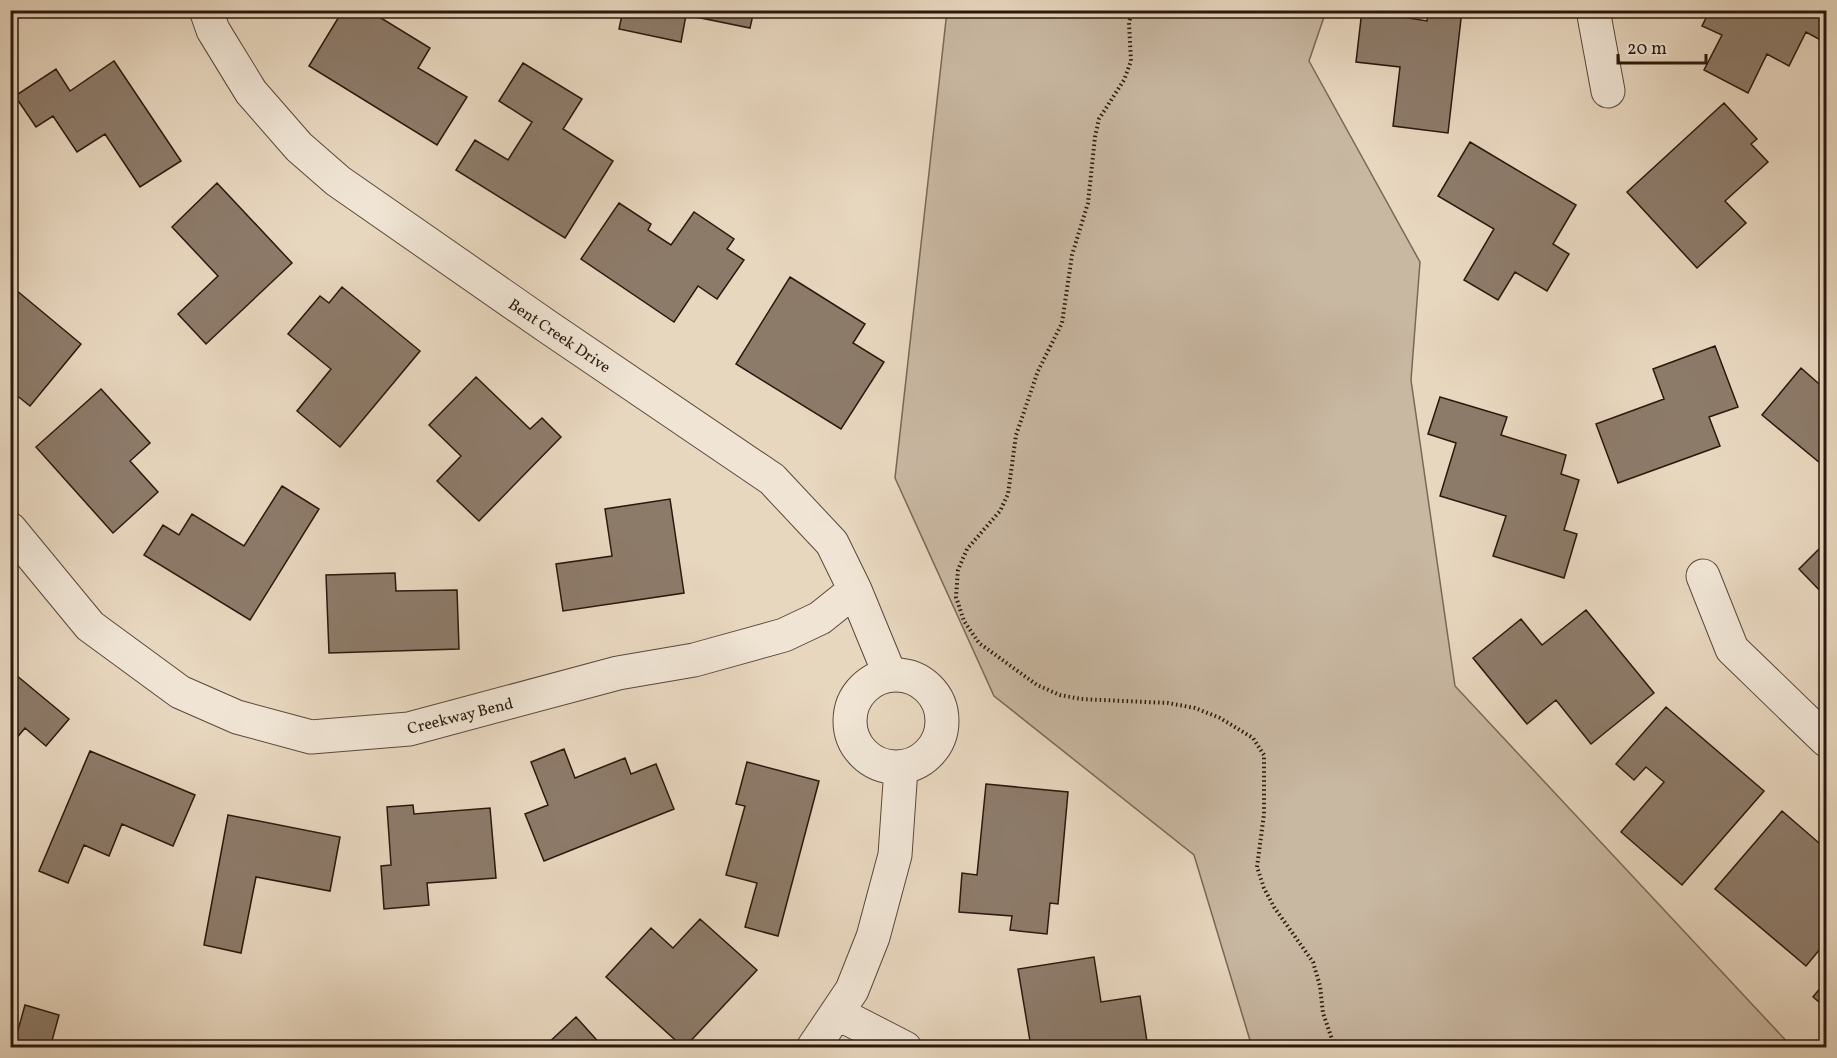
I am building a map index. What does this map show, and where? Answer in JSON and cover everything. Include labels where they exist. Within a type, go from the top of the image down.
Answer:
[{"type":"street","name":"Bent Creek Drive","points":[[206,10],[213,30],[251,92],[299,147],[338,181],[772,479],[832,543],[890,675]]},
{"type":"street","points":[[1593,10],[1608,91]]},
{"type":"street","name":"Creekway Bend","points":[[10,529],[90,626],[180,692],[237,717],[312,737],[409,729],[618,673],[705,657],[784,635],[820,618],[855,591]]},
{"type":"street","points":[[1703,576],[1732,649],[1827,740]]},
{"type":"street","points":[[890,675],[906,675],[921,682],[933,693],[941,707],[943,724],[939,740],[930,753],[917,763],[901,768],[887,767],[872,762],[860,751],[851,736],[849,720],[852,703],[861,689],[874,680],[890,675]]},
{"type":"street","points":[[813,1047],[852,990],[873,937],[895,855],[901,768]]},
{"type":"street","points":[[837,1013],[905,1047]]},
{"type":"path","points":[[1132,10],[1129,23],[1131,61],[1124,80],[1099,119],[1088,203],[1072,255],[1062,323],[1038,371],[1016,435],[1008,494],[1000,511],[967,549],[958,570],[956,597],[964,621],[979,643],[1037,685],[1060,695],[1081,699],[1141,704],[1168,703],[1195,708],[1220,718],[1253,738],[1264,754],[1264,814],[1257,867],[1274,908],[1313,962],[1320,986],[1323,1013],[1335,1047]]},
{"type":"shaded area","points":[[947,11],[1326,11],[1309,61],[1420,262],[1411,380],[1455,686],[1792,1047],[1252,1047],[1194,855],[994,696],[895,478]]},
{"type":"building","points":[[343,10],[368,10],[430,48],[418,68],[467,97],[437,145],[309,66]]},
{"type":"building","points":[[623,10],[754,10],[750,28],[686,15],[681,42],[619,29]]},
{"type":"building","points":[[1362,10],[1403,10],[1402,17],[1427,21],[1428,10],[1462,10],[1448,133],[1393,126],[1400,67],[1356,62]]},
{"type":"building","points":[[1710,10],[1826,10],[1826,43],[1806,32],[1789,66],[1767,54],[1748,93],[1704,70],[1722,35],[1702,26]]},
{"type":"building","points":[[114,61],[181,161],[140,187],[105,134],[77,152],[53,116],[36,127],[15,96],[56,69],[70,91]]},
{"type":"building","points":[[523,63],[582,99],[563,129],[613,161],[565,238],[456,170],[475,140],[508,160],[532,122],[499,101]]},
{"type":"building","points":[[1724,103],[1757,139],[1751,144],[1768,162],[1725,201],[1746,223],[1697,268],[1627,192]]},
{"type":"building","points":[[1470,142],[1576,205],[1553,244],[1569,254],[1547,291],[1515,272],[1498,300],[1464,280],[1494,229],[1438,196]]},
{"type":"building","points":[[217,183],[292,263],[206,344],[178,314],[218,276],[172,227]]},
{"type":"building","points":[[619,203],[651,224],[648,230],[671,245],[694,212],[734,239],[727,249],[744,260],[717,299],[698,286],[674,322],[581,259]]},
{"type":"building","points":[[790,277],[865,324],[853,343],[884,362],[841,429],[736,364]]},
{"type":"building","points":[[10,285],[81,344],[30,406],[10,390]]},
{"type":"building","points":[[342,287],[420,351],[340,447],[297,411],[331,369],[288,334],[320,296],[329,303]]},
{"type":"building","points":[[1715,346],[1738,407],[1709,417],[1720,446],[1618,483],[1596,424],[1664,399],[1653,369]]},
{"type":"building","points":[[1801,368],[1826,390],[1826,468],[1762,415]]},
{"type":"building","points":[[476,377],[530,429],[542,418],[561,437],[479,521],[437,481],[461,456],[429,425]]},
{"type":"building","points":[[101,389],[150,443],[130,461],[158,492],[113,533],[36,447]]},
{"type":"building","points":[[1440,397],[1507,417],[1501,435],[1566,455],[1561,474],[1579,480],[1564,530],[1577,534],[1564,578],[1493,556],[1506,516],[1440,496],[1456,443],[1428,434]]},
{"type":"building","points":[[282,486],[319,509],[250,620],[144,555],[163,525],[179,535],[192,514],[244,546]]},
{"type":"building","points":[[670,499],[684,593],[563,611],[556,564],[612,556],[605,509]]},
{"type":"building","points":[[1826,542],[1826,597],[1799,569]]},
{"type":"building","points":[[395,573],[396,591],[457,590],[459,649],[329,653],[326,575]]},
{"type":"building","points":[[1586,610],[1654,693],[1591,744],[1556,700],[1527,724],[1473,658],[1521,619],[1542,645]]},
{"type":"building","points":[[10,670],[69,719],[46,746],[25,728],[10,746]]},
{"type":"building","points":[[1666,707],[1764,791],[1682,885],[1621,832],[1664,782],[1646,767],[1634,780],[1616,764]]},
{"type":"building","points":[[564,749],[575,778],[625,758],[631,774],[656,764],[674,809],[544,861],[525,814],[548,805],[531,762]]},
{"type":"building","points":[[90,751],[195,795],[173,846],[122,824],[109,856],[84,845],[68,883],[39,871]]},
{"type":"building","points":[[747,762],[819,781],[778,936],[745,927],[757,883],[726,875],[745,806],[736,804]]},
{"type":"building","points":[[986,784],[1068,792],[1058,904],[1050,903],[1047,934],[1010,930],[1012,916],[959,912],[962,873],[977,875]]},
{"type":"building","points":[[413,805],[414,814],[490,808],[496,878],[427,883],[429,905],[384,909],[381,866],[391,865],[387,807]]},
{"type":"building","points":[[1782,811],[1826,849],[1826,942],[1806,966],[1715,889]]},
{"type":"building","points":[[228,815],[340,837],[330,891],[256,877],[241,953],[204,945]]},
{"type":"building","points":[[700,919],[757,970],[684,1048],[606,977],[651,928],[673,948]]},
{"type":"building","points":[[1094,957],[1101,1002],[1140,996],[1148,1048],[1065,1048],[1064,1042],[1031,1047],[1018,969]]},
{"type":"building","points":[[1826,981],[1826,1008],[1813,997]]},
{"type":"building","points":[[25,1005],[59,1015],[50,1048],[13,1048]]},
{"type":"building","points":[[576,1017],[604,1048],[543,1048]]}]
